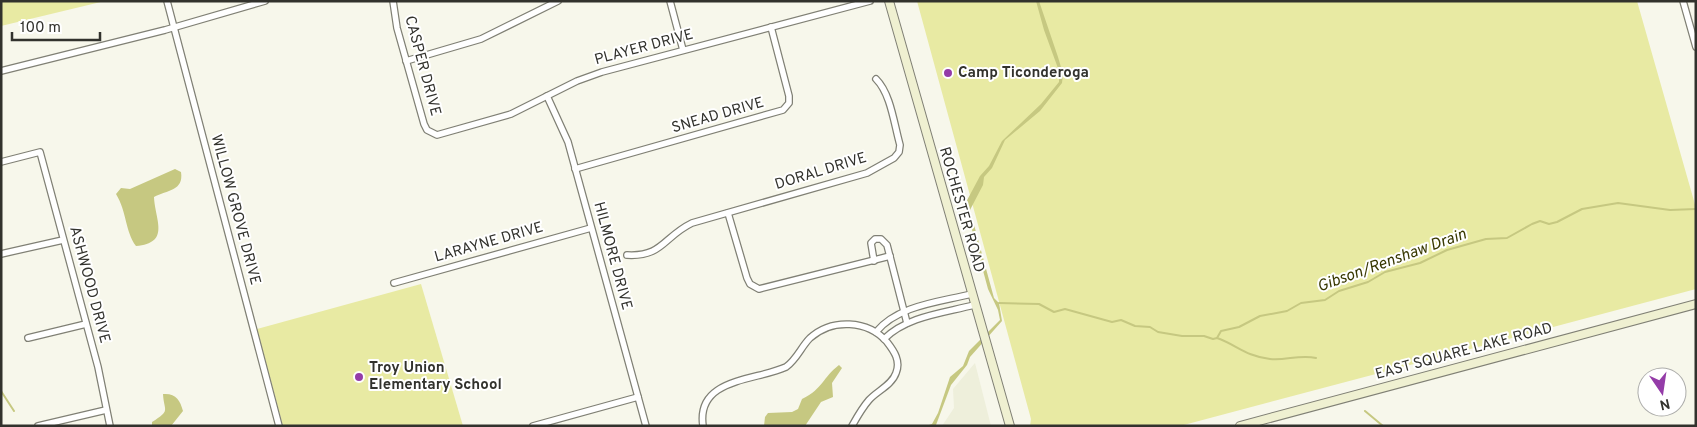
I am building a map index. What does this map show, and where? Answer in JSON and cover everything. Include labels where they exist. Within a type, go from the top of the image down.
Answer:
[{"type":"main road","name":"ROCHESTER ROAD","points":[[890,1],[974,305],[1010,426]]},
{"type":"main road","name":"EAST SQUARE LAKE ROAD","points":[[1240,426],[1696,304]]},
{"type":"street","name":"WILLOW GROVE DRIVE","points":[[167,1],[280,426]]},
{"type":"street","points":[[1,71],[174,27],[266,1]]},
{"type":"street","name":"CASPER DRIVE","points":[[393,1],[397,28],[424,124],[432,134]]},
{"type":"street","points":[[406,61],[481,39],[558,1]]},
{"type":"street","points":[[670,1],[683,50]]},
{"type":"street","name":"PLAYER DRIVE","points":[[432,134],[440,134],[503,117],[596,74],[870,1]]},
{"type":"street","points":[[1683,1],[1696,46]]},
{"type":"street","name":"SNEAD DRIVE","points":[[575,169],[783,110],[789,103],[789,96],[771,27]]},
{"type":"street","name":"DORAL DRIVE","points":[[627,255],[648,255],[685,227],[860,176],[894,158],[899,152],[900,144],[887,98],[881,84],[876,79]]},
{"type":"street","name":"HILMORE DRIVE","points":[[547,96],[564,130],[646,426]]},
{"type":"street","name":"ASHWOOD DRIVE","points":[[1,162],[40,152],[98,367],[110,426]]},
{"type":"street","points":[[728,213],[747,278],[754,287],[766,288],[890,256]]},
{"type":"street","name":"LARAYNE DRIVE","points":[[394,283],[591,228]]},
{"type":"street","points":[[874,261],[872,243],[875,239],[882,239],[886,242],[907,322]]},
{"type":"street","points":[[1,254],[63,240]]},
{"type":"street","points":[[876,332],[892,317],[904,312],[971,294]]},
{"type":"street","points":[[884,339],[892,330],[907,322],[974,305]]},
{"type":"street","points":[[28,338],[86,324]]},
{"type":"street","points":[[703,426],[705,405],[714,392],[728,384],[786,367],[816,334],[851,324],[866,326],[884,339],[896,356],[897,372],[890,382],[877,392],[862,408],[852,426]]},
{"type":"street","points":[[533,426],[638,397]]},
{"type":"street","points":[[38,426],[106,410]]},
{"type":"shaded area","points":[[1,1],[105,1],[1,26]]},
{"type":"shaded area","points":[[917,1],[1637,1],[1696,208],[1696,289],[1180,426],[1030,426],[1031,419]]},
{"type":"shaded area","points":[[1036,1],[1039,1],[1058,57],[1063,74],[1062,83],[1040,111],[1005,140],[992,168],[984,177],[983,185],[970,210],[994,298],[999,303],[1002,321],[970,357],[967,365],[951,385],[936,425],[926,426],[932,424],[938,413],[950,377],[963,366],[969,351],[1000,320],[998,310],[988,289],[965,204],[1002,141],[1041,104],[1059,82],[1059,71]]},
{"type":"shaded area","points":[[175,169],[181,172],[180,183],[173,189],[154,197],[158,222],[157,235],[154,240],[147,244],[136,246],[132,240],[116,194],[121,188],[130,189]]},
{"type":"shaded area","name":"Troy Union Elementary School","points":[[421,284],[463,426],[283,426],[257,329]]},
{"type":"shaded area","points":[[975,363],[991,426],[942,426],[954,408],[953,389]]},
{"type":"shaded area","points":[[839,365],[842,368],[832,383],[833,397],[821,402],[805,426],[764,426],[765,417],[768,413],[792,412],[798,409],[802,399],[815,391]]},
{"type":"shaded area","points":[[163,394],[177,398],[183,411],[171,426],[152,426],[152,422],[164,413]]},
{"type":"waterway","name":"Gibson/Renshaw Drain","points":[[1217,338],[1221,331],[1239,327],[1260,316],[1287,311],[1301,303],[1325,300],[1339,291],[1368,282],[1385,272],[1420,263],[1447,250],[1486,239],[1507,238],[1532,224],[1540,221],[1549,224],[1557,222],[1582,209],[1618,203],[1670,210],[1696,209]]},
{"type":"waterway","points":[[999,303],[1039,304],[1054,312],[1065,309],[1112,322],[1121,320],[1135,326],[1150,327],[1158,332],[1182,336],[1217,338],[1261,358],[1316,358]]},
{"type":"waterway","points":[[1,391],[14,411]]},
{"type":"waterway","points":[[1365,411],[1383,426]]},
{"type":"place","name":"Camp Ticonderoga","points":[[948,73]]},
{"type":"place","name":"Troy Union Elementary School","points":[[359,377]]}]
